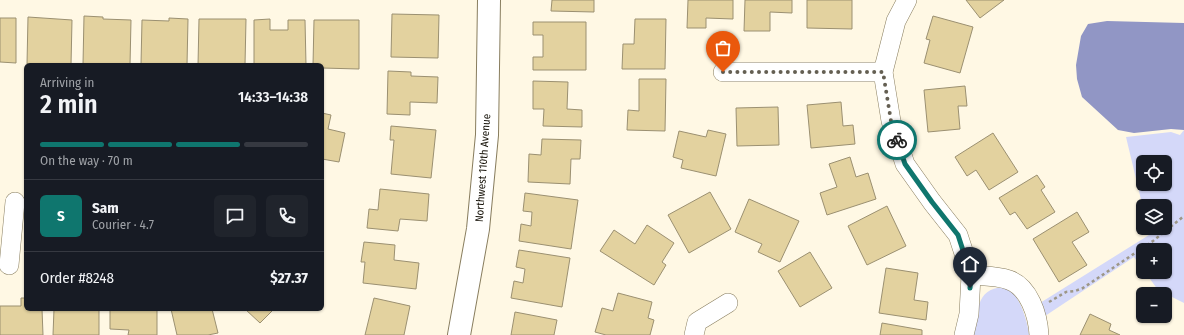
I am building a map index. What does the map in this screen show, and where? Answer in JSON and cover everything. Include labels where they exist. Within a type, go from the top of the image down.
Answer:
[{"type":"street","name":"Northwest 110th Avenue","points":[[459,335],[478,229],[487,135],[489,0]]},
{"type":"street","points":[[907,0],[896,20],[883,72],[891,121],[905,164],[958,235],[971,275],[969,314],[964,335]]},
{"type":"street","points":[[723,72],[883,72]]},
{"type":"street","points":[[12,264],[15,202]]},
{"type":"street","points":[[971,275],[1008,279],[1019,284],[1035,310],[1040,335]]},
{"type":"street","points":[[694,335],[698,322],[728,303]]},
{"type":"path","points":[[1035,310],[1066,292],[1083,288],[1154,241],[1184,216]]},
{"type":"shaded area","points":[[1107,21],[1184,23],[1184,130],[1171,129],[1134,133],[1118,130],[1082,97],[1077,79],[1076,65],[1081,36],[1088,24]]},
{"type":"shaded area","points":[[1184,130],[1184,303],[1172,297],[1172,287],[1156,287],[1150,279],[1172,279],[1172,243],[1136,243],[1149,235],[1172,235],[1172,199],[1141,199],[1139,191],[1172,191],[1172,155],[1136,155],[1136,179],[1126,137],[1171,132],[1180,135]]},
{"type":"shaded area","points":[[1136,243],[1136,260],[1134,257],[1042,318],[1040,303]]},
{"type":"shaded area","points":[[1003,287],[1012,292],[1018,300],[1026,318],[1029,335],[974,335],[978,311],[983,297],[987,292]]},
{"type":"building","points":[[552,0],[594,0],[594,12],[551,11]]},
{"type":"building","points":[[688,0],[733,0],[733,19],[706,18],[706,28],[687,28]]},
{"type":"building","points":[[745,0],[792,0],[792,13],[770,12],[770,31],[744,31]]},
{"type":"building","points":[[807,0],[852,0],[852,29],[807,28]]},
{"type":"building","points":[[966,0],[1004,0],[980,18]]},
{"type":"building","points":[[392,14],[439,15],[438,58],[391,57]]},
{"type":"building","points":[[84,16],[103,17],[103,19],[131,20],[130,63],[83,63]]},
{"type":"building","points":[[933,16],[973,27],[960,73],[924,63],[930,40],[926,39]]},
{"type":"building","points":[[28,17],[72,20],[71,63],[27,63]]},
{"type":"building","points":[[0,18],[16,18],[16,63],[0,62]]},
{"type":"building","points":[[169,18],[188,19],[187,63],[141,63],[142,20],[169,21]]},
{"type":"building","points":[[199,19],[246,19],[245,63],[198,63]]},
{"type":"building","points":[[270,19],[270,30],[288,30],[288,20],[305,20],[306,63],[254,63],[254,20]]},
{"type":"building","points":[[635,19],[666,19],[665,69],[622,69],[623,44],[634,44]]},
{"type":"building","points":[[314,20],[359,20],[359,69],[324,68],[324,63],[313,63]]},
{"type":"building","points":[[533,22],[586,22],[586,70],[533,70],[533,57],[543,57],[543,35],[533,35]]},
{"type":"building","points":[[388,71],[411,72],[411,76],[438,77],[437,103],[410,102],[410,115],[387,114]]},
{"type":"building","points":[[639,79],[666,79],[665,131],[627,130],[628,110],[639,111]]},
{"type":"building","points":[[533,81],[568,82],[567,109],[582,110],[582,127],[543,126],[544,109],[533,109]]},
{"type":"building","points":[[965,86],[967,106],[958,106],[960,129],[928,132],[924,90]]},
{"type":"building","points":[[841,102],[843,126],[853,125],[855,144],[811,148],[807,105]]},
{"type":"building","points":[[778,107],[779,145],[737,146],[736,108]]},
{"type":"building","points":[[324,113],[331,115],[328,129],[345,133],[339,162],[324,159]]},
{"type":"building","points":[[391,126],[436,130],[431,178],[391,174],[394,140],[390,140]]},
{"type":"building","points":[[708,130],[726,134],[716,176],[681,168],[683,160],[673,157],[679,131],[706,137]]},
{"type":"building","points":[[993,133],[1018,172],[989,190],[976,170],[967,176],[955,157]]},
{"type":"building","points":[[542,139],[581,140],[580,159],[571,159],[570,184],[528,182],[529,154],[541,155]]},
{"type":"building","points":[[850,157],[856,177],[868,173],[876,199],[827,215],[820,193],[837,187],[829,164]]},
{"type":"building","points":[[1037,175],[1045,187],[1041,190],[1055,212],[1027,229],[1015,212],[1010,215],[999,198]]},
{"type":"building","points":[[380,189],[429,194],[427,221],[400,219],[398,231],[367,228],[369,209],[378,210]]},
{"type":"building","points":[[710,192],[731,229],[689,253],[668,215]]},
{"type":"building","points":[[525,193],[578,200],[571,249],[519,241],[521,224],[531,226],[532,212],[523,211]]},
{"type":"building","points":[[749,199],[799,221],[780,262],[758,252],[762,244],[735,232]]},
{"type":"building","points":[[887,206],[906,246],[867,265],[848,226]]},
{"type":"building","points":[[1077,212],[1089,232],[1072,242],[1087,265],[1059,282],[1033,239]]},
{"type":"building","points":[[647,225],[674,243],[662,262],[666,265],[654,285],[600,251],[614,230],[635,244]]},
{"type":"building","points":[[364,242],[395,245],[394,260],[419,263],[416,289],[363,283],[365,262],[361,262]]},
{"type":"building","points":[[519,250],[570,258],[562,307],[511,298],[514,281],[523,283],[525,269],[516,267]]},
{"type":"building","points":[[810,252],[832,288],[800,307],[778,271]]},
{"type":"building","points":[[886,268],[918,273],[914,300],[928,302],[926,320],[879,313]]},
{"type":"building","points":[[618,293],[652,302],[648,318],[654,320],[650,335],[606,335],[595,332],[602,308],[613,311]]},
{"type":"building","points":[[21,298],[24,298],[24,311],[42,311],[43,335],[0,335],[0,306],[21,306]]},
{"type":"building","points":[[374,298],[410,306],[404,335],[365,335]]},
{"type":"building","points":[[54,311],[99,311],[99,335],[53,335]]},
{"type":"building","points":[[110,311],[157,311],[157,335],[128,335],[129,330],[110,329]]},
{"type":"building","points":[[171,311],[212,311],[218,333],[208,335],[177,335]]},
{"type":"building","points":[[247,311],[272,311],[260,323]]},
{"type":"building","points":[[515,312],[557,320],[554,335],[511,335]]},
{"type":"building","points":[[1090,314],[1111,324],[1109,330],[1120,335],[1080,335]]},
{"type":"building","points":[[882,323],[922,330],[922,335],[880,335]]},
{"type":"way so far","points":[[723,72],[883,72],[891,121],[897,140]]},
{"type":"route","points":[[897,140],[905,164],[958,235],[971,275],[970,288]]}]
